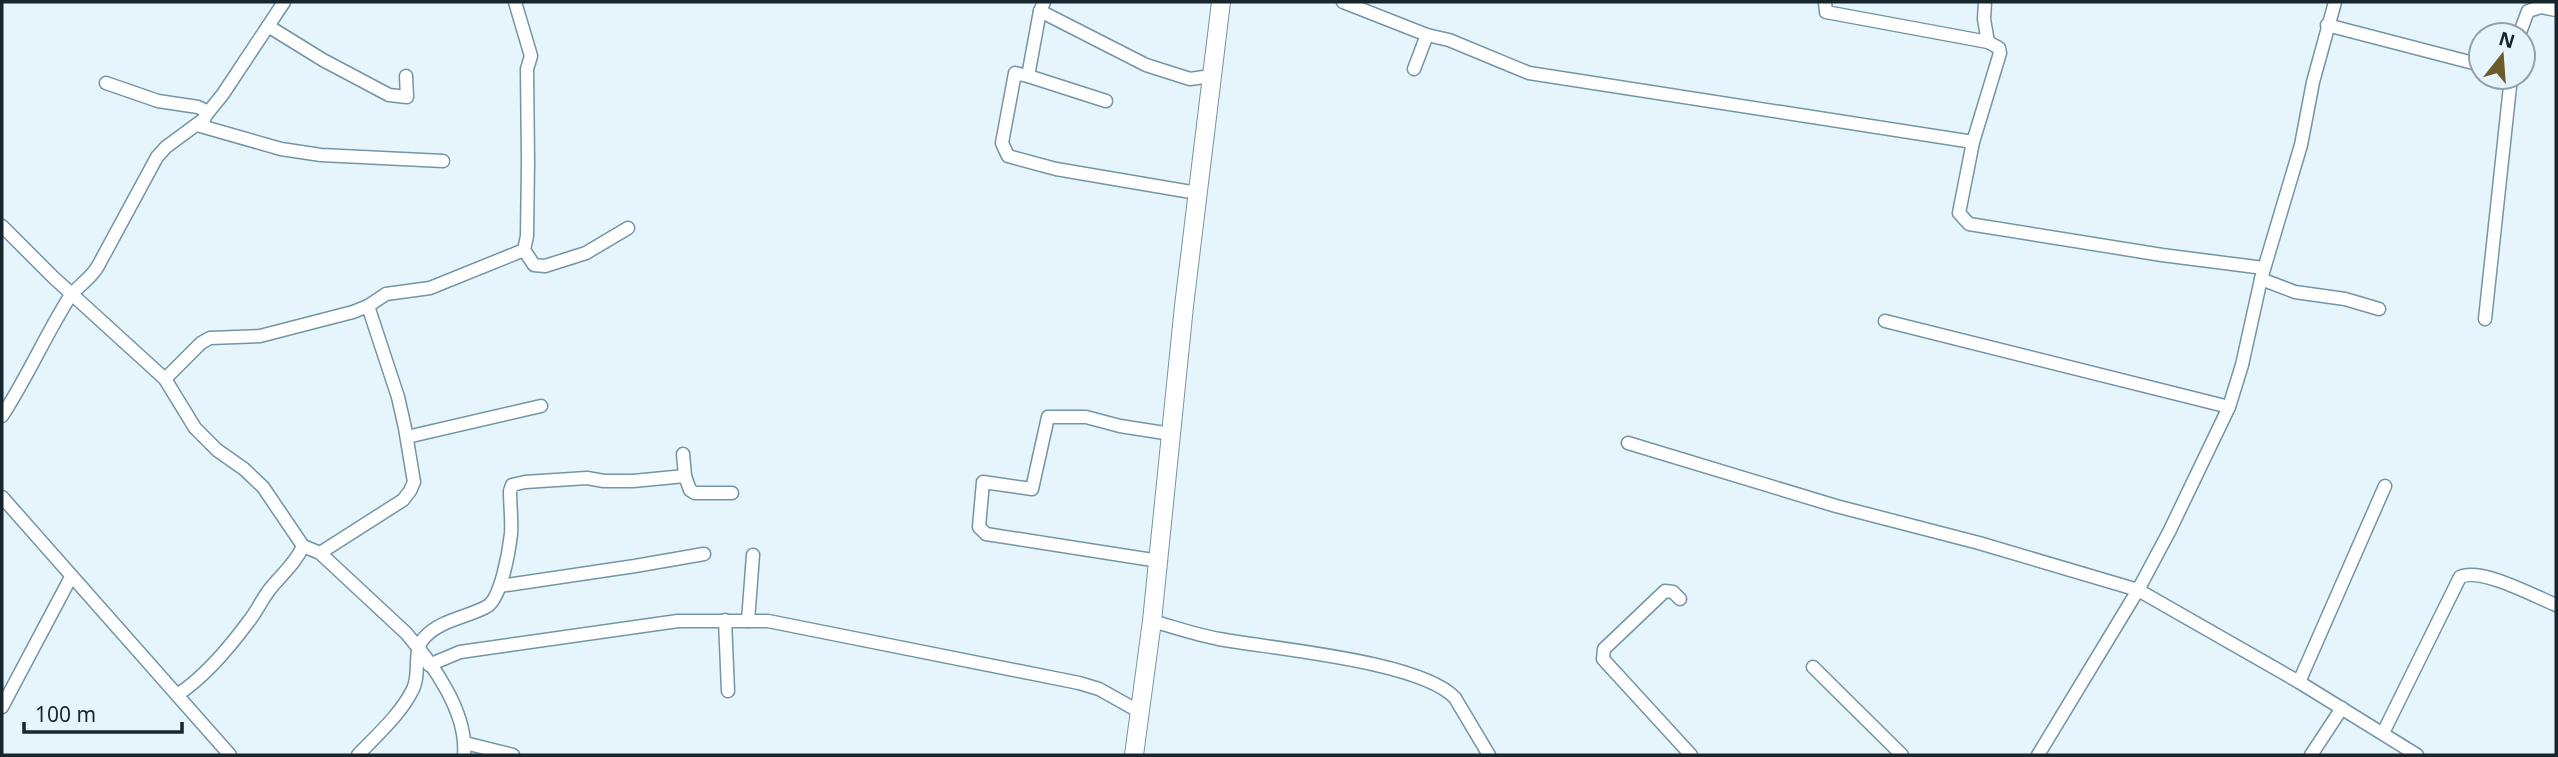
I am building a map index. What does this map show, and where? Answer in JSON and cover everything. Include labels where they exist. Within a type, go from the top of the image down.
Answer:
[{"type":"street","points":[[2,416],[72,294],[91,278],[157,157],[206,115],[284,2]]},
{"type":"street","points":[[515,2],[531,56],[527,69],[527,236],[524,250],[534,265],[545,266],[586,253],[628,228]]},
{"type":"street","points":[[1134,755],[1159,561],[1221,2]]},
{"type":"street","points":[[1343,2],[1427,35],[1449,40],[1529,73],[1973,142]]},
{"type":"street","points":[[1825,2],[1826,12],[1996,44],[2000,53],[1973,142],[1959,214],[1969,224],[2263,274],[2294,292],[2345,299],[2379,309]]},
{"type":"street","points":[[1984,2],[1984,19],[1989,42]]},
{"type":"street","points":[[2038,755],[2138,590],[2229,407],[2242,365],[2263,274],[2301,145],[2327,25],[2335,2]]},
{"type":"street","points":[[1028,76],[1042,6],[1146,65],[1190,79],[1211,76]]},
{"type":"street","points":[[2524,21],[2528,11],[2541,7],[2556,10]]},
{"type":"street","points":[[2327,25],[2467,61]]},
{"type":"street","points":[[268,26],[323,60],[389,95],[407,97],[406,76]]},
{"type":"street","points":[[1414,69],[1427,35]]},
{"type":"street","points":[[1106,101],[1014,73],[1003,150],[1008,156],[1056,169],[1198,192]]},
{"type":"street","points":[[106,83],[158,101],[198,107],[204,110],[206,115]]},
{"type":"street","points":[[2485,319],[2509,91]]},
{"type":"street","points":[[197,125],[281,149],[321,155],[443,160]]},
{"type":"street","points":[[2,226],[165,379],[195,428],[262,487],[303,546],[320,553],[393,619],[418,647],[460,717],[464,749],[513,755]]},
{"type":"street","points":[[165,379],[201,343],[210,338],[260,336],[368,306],[386,294],[430,288],[524,250]]},
{"type":"street","points":[[320,553],[403,500],[414,482],[398,397],[368,306]]},
{"type":"street","points":[[1885,321],[2229,407]]},
{"type":"street","points":[[407,437],[541,406]]},
{"type":"street","points":[[1159,561],[986,534],[979,527],[983,482],[1032,489],[1048,417],[1086,417],[1120,426],[1171,434]]},
{"type":"street","points":[[1628,443],[1836,506],[1979,543],[2138,590],[2299,682],[2417,755]]},
{"type":"street","points":[[683,454],[685,476],[690,490],[732,493]]},
{"type":"street","points":[[358,755],[404,704],[414,688],[418,676],[418,647],[424,638],[444,623],[492,603],[500,586],[511,534],[512,485],[587,478],[633,481],[685,476]]},
{"type":"street","points":[[2299,682],[2385,486]]},
{"type":"street","points":[[2,497],[230,755]]},
{"type":"street","points":[[177,695],[193,685],[218,658],[291,566],[303,546]]},
{"type":"street","points":[[500,586],[704,554]]},
{"type":"street","points":[[748,621],[753,555]]},
{"type":"street","points":[[2383,733],[2460,577],[2472,574],[2494,580],[2556,605]]},
{"type":"street","points":[[2,707],[71,577]]},
{"type":"street","points":[[1680,599],[1673,592],[1665,591],[1604,649],[1603,659],[1691,755]]},
{"type":"street","points":[[725,620],[728,691]]},
{"type":"street","points":[[429,664],[460,652],[678,621],[768,621],[1079,683],[1100,689],[1140,712]]},
{"type":"street","points":[[1152,621],[1216,639],[1370,665],[1429,680],[1450,691],[1489,755]]},
{"type":"street","points":[[1813,667],[1902,755]]},
{"type":"street","points":[[2311,755],[2342,708]]}]
